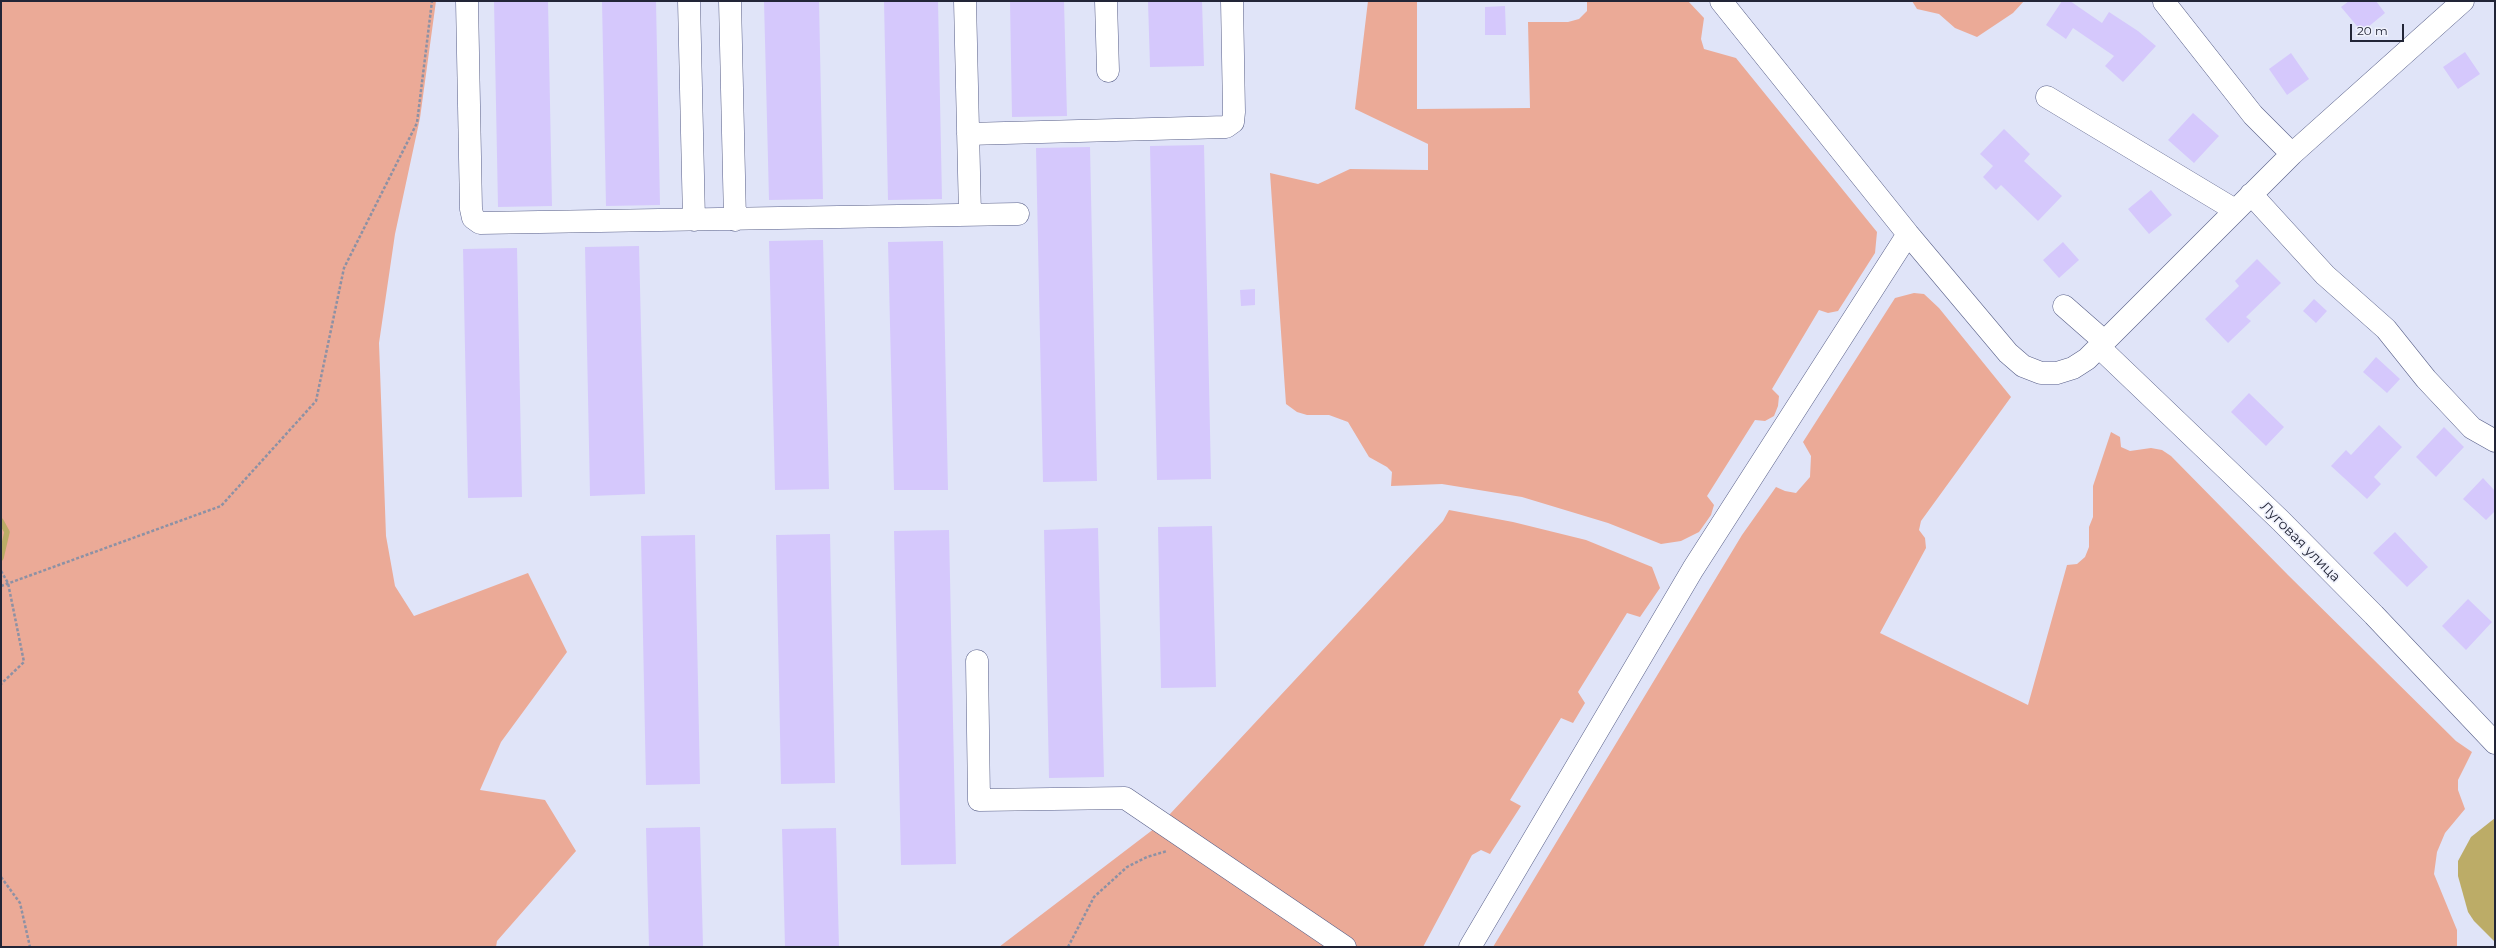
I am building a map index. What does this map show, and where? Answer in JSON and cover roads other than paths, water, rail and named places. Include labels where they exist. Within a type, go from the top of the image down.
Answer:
[{"type":"street","points":[[467,1],[473,218],[480,223],[491,225],[1018,214]]},
{"type":"street","points":[[689,1],[694,220]]},
{"type":"street","points":[[730,1],[735,220]]},
{"type":"street","points":[[965,1],[970,215]]},
{"type":"street","points":[[1106,1],[1108,71]]},
{"type":"street","points":[[968,134],[1226,127],[1233,122],[1234,112],[1232,1]]},
{"type":"street","points":[[1721,1],[1908,234],[2008,353],[2023,366],[2041,373],[2057,373],[2078,365],[2102,344],[2292,154],[2463,1]]},
{"type":"street","points":[[2164,2],[2253,115],[2292,154]]},
{"type":"street","points":[[2046,97],[2235,210]]},
{"type":"street","points":[[2251,194],[2325,275],[2386,329],[2426,380],[2472,428],[2495,441]]},
{"type":"street","points":[[1470,947],[1693,569],[1908,234]]},
{"type":"street","name":"Луговая улица","points":[[2064,306],[2374,615],[2495,743]]},
{"type":"street","points":[[977,661],[979,800],[1126,798],[1345,947]]},
{"type":"waterway","points":[[1,521],[7,532],[1,558]]}]
